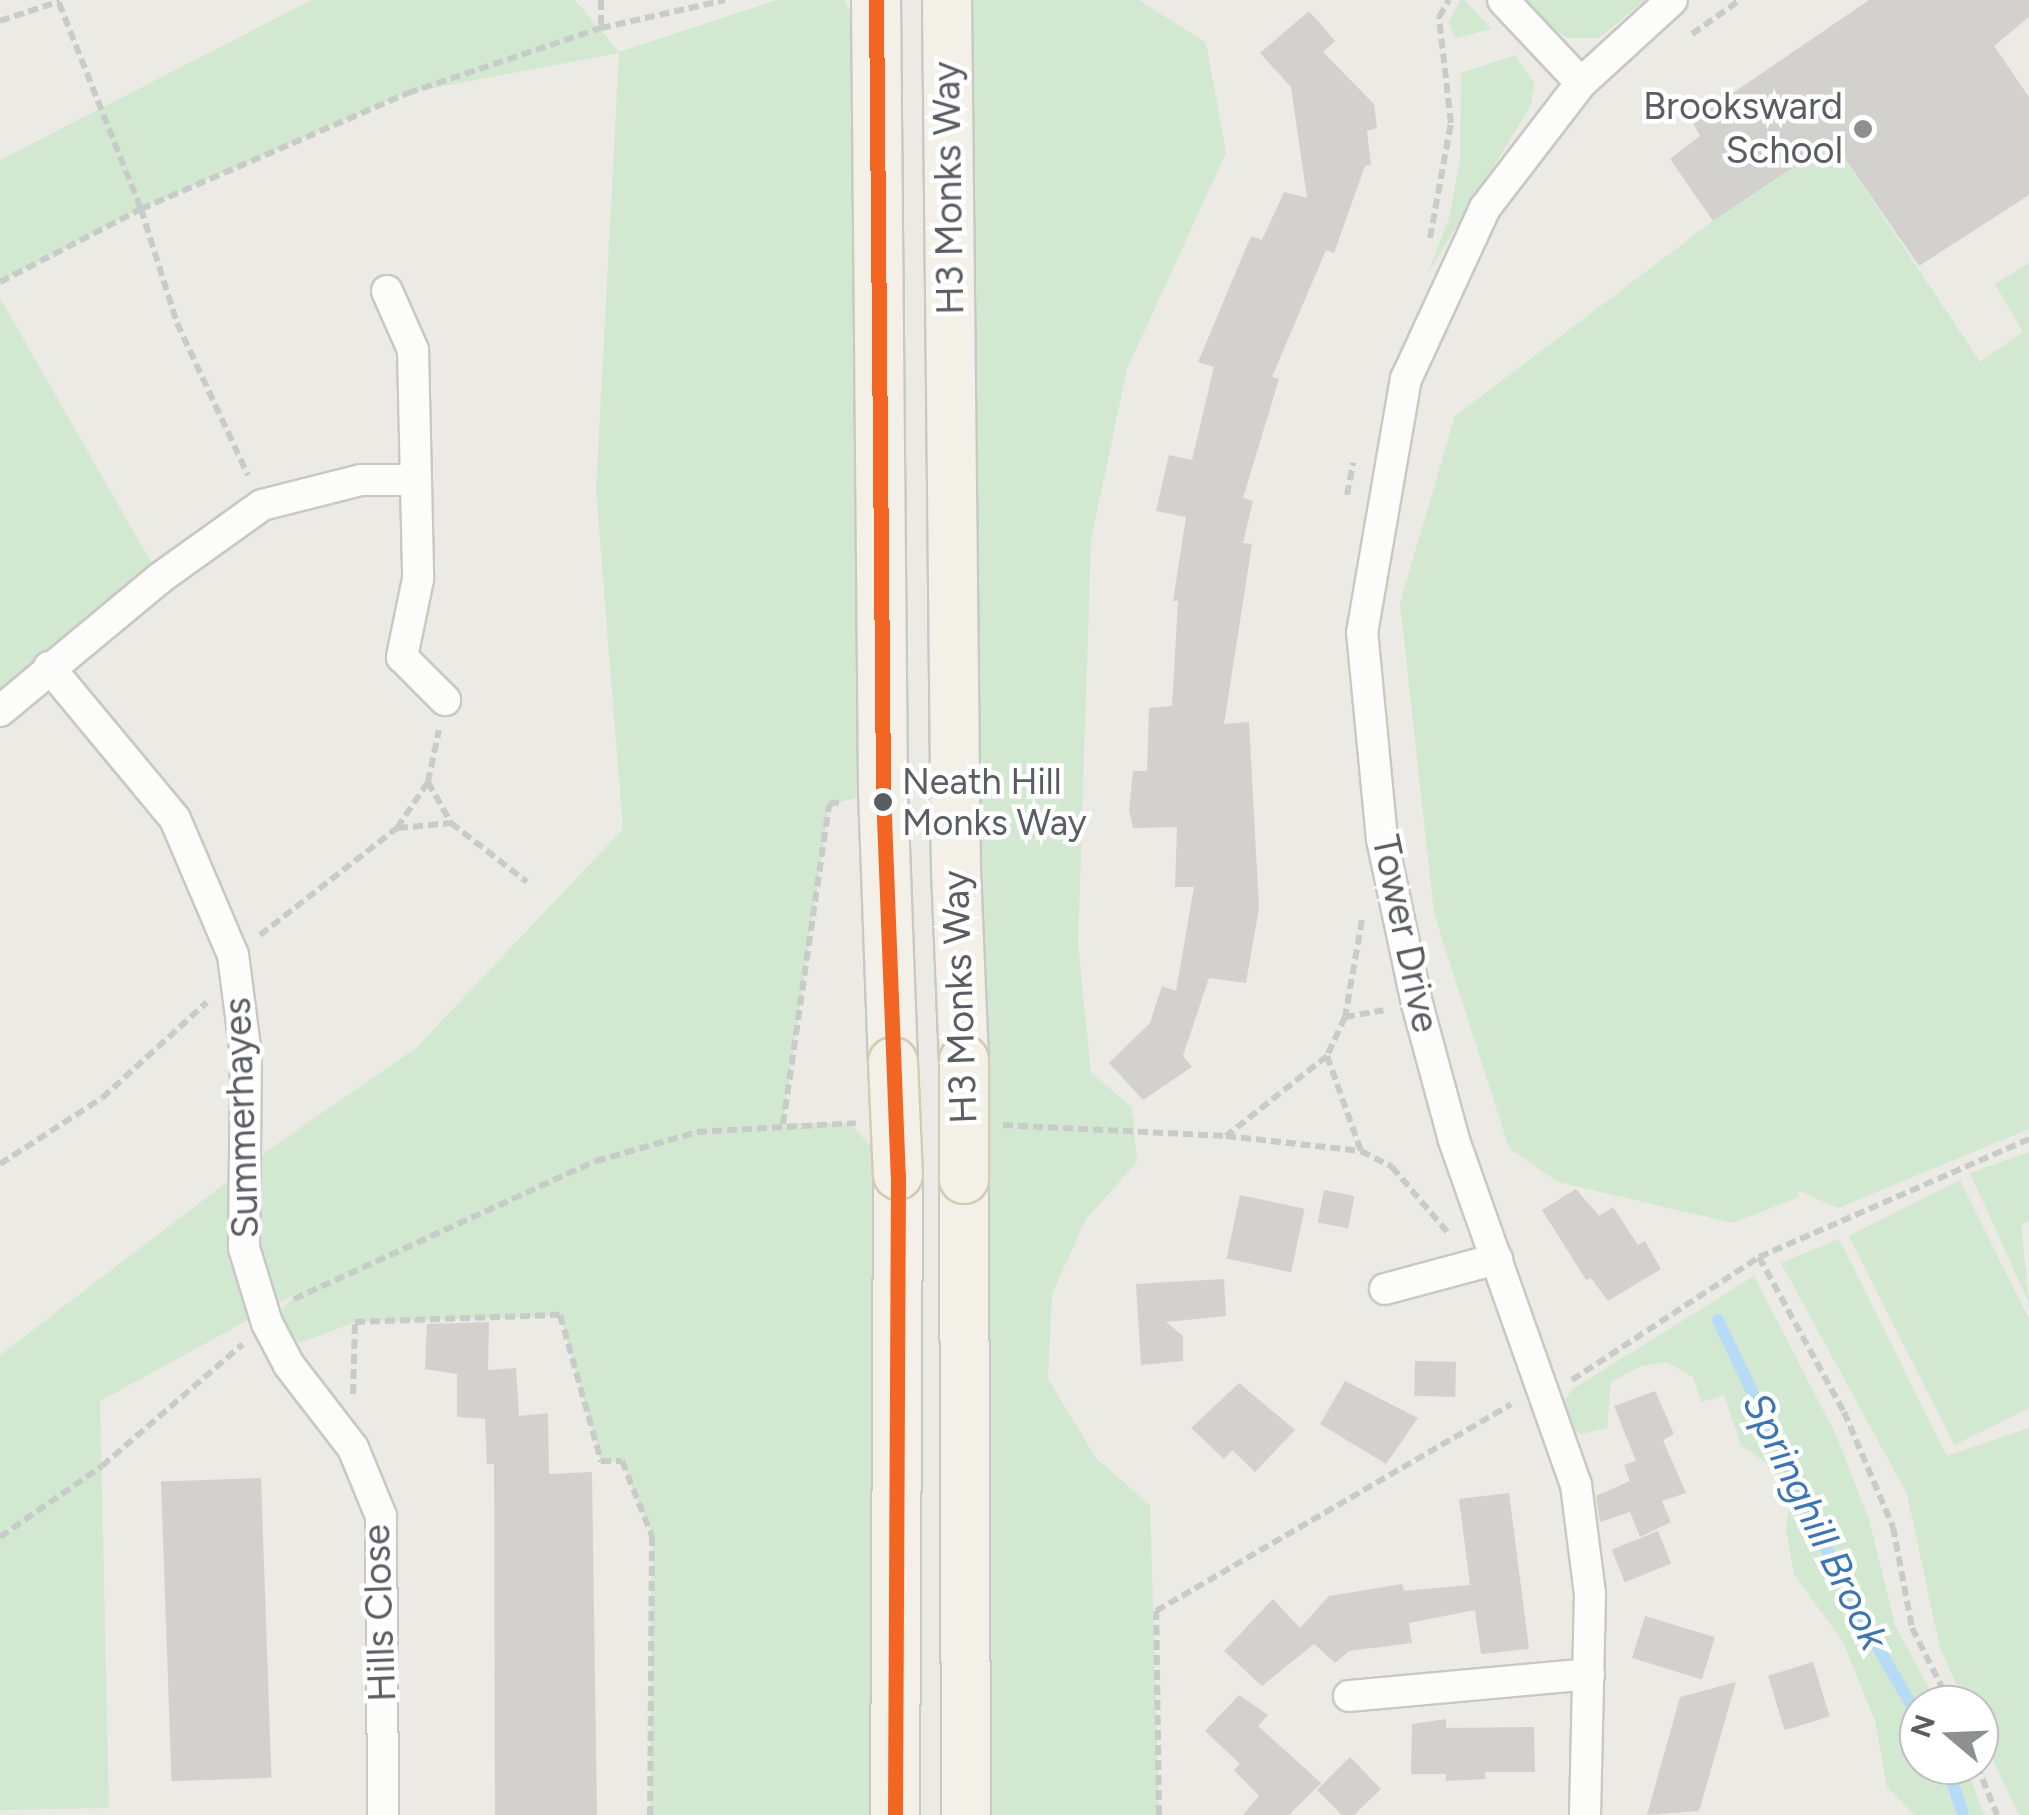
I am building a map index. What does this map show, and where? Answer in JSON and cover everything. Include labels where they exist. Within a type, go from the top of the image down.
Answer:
[{"type":"main road","name":"H3 Monks Way","points":[[876,0],[882,790],[898,1175],[895,1815]]},
{"type":"main road","name":"H3 Monks Way","points":[[947,18],[956,870],[964,1060],[966,1815]]},
{"type":"street","points":[[1503,0],[1580,83]]},
{"type":"street","name":"Tower Drive","points":[[1586,1815],[1590,1594],[1576,1485],[1454,1140],[1409,967],[1382,839],[1362,633],[1406,379],[1485,208],[1580,83],[1672,0]]},
{"type":"street","points":[[387,291],[413,350],[418,579],[402,657],[445,700]]},
{"type":"street","points":[[0,711],[49,667],[262,505],[361,480],[415,480]]},
{"type":"street","name":"Summerhayes","points":[[49,667],[175,819],[234,955],[246,1055],[244,1248],[266,1323]]},
{"type":"street","points":[[1385,1289],[1497,1259]]},
{"type":"street","name":"Hills Close","points":[[266,1323],[288,1365],[352,1448],[381,1516],[383,1815]]},
{"type":"street","points":[[1349,1696],[1590,1674]]},
{"type":"path","points":[[600,0],[601,28]]},
{"type":"path","points":[[0,282],[141,209],[408,93],[601,28],[725,0]]},
{"type":"path","points":[[1681,41],[1740,0]]},
{"type":"path","points":[[0,21],[59,2],[141,209],[177,322],[262,505]]},
{"type":"path","points":[[428,782],[451,823],[527,882]]},
{"type":"path","points":[[783,1124],[829,804],[882,790]]},
{"type":"path","points":[[397,828],[451,823]]},
{"type":"path","points":[[1327,1056],[1362,1151]]},
{"type":"path","points":[[0,1536],[102,1466],[306,1288],[596,1161],[697,1132],[783,1124],[869,1123]]},
{"type":"path","points":[[988,1125],[1168,1128],[1226,1136]]},
{"type":"path","points":[[1759,1257],[1844,1412],[1893,1527],[1912,1628],[1941,1685]]},
{"type":"path","points":[[352,1448],[354,1322],[560,1315],[601,1461],[622,1461],[652,1536],[650,1815]]},
{"type":"path","points":[[1985,1785],[1997,1815]]},
{"type":"green space","points":[[312,0],[575,0],[619,52],[777,0],[843,0],[877,50],[883,791],[829,805],[783,1123],[849,1123],[898,1175],[895,1815],[650,1815],[652,1536],[622,1462],[601,1461],[560,1316],[355,1322],[300,1343],[267,1323],[301,1291],[100,1401],[109,1808],[0,1810],[0,1355],[274,1146],[416,1048],[623,829],[596,490],[619,53],[407,93],[141,209],[0,282],[0,160]]},
{"type":"green space","points":[[947,0],[1139,0],[1206,43],[1226,153],[1127,369],[1091,540],[1078,943],[1091,1072],[1132,1108],[1137,1162],[1086,1219],[1052,1294],[1048,1379],[1096,1458],[1150,1505],[1159,1815],[966,1815]]},
{"type":"green space","points":[[1461,0],[1491,29],[1455,38],[1448,21]]},
{"type":"green space","points":[[1515,0],[1645,0],[1599,38],[1567,38]]},
{"type":"green space","points":[[1515,55],[1534,83],[1531,105],[1428,273],[1449,218],[1460,161],[1461,73]]},
{"type":"green space","points":[[1833,141],[1980,362],[2023,332],[1995,284],[2029,263],[2029,1129],[1838,1208],[1797,1190],[1799,1197],[1733,1223],[1558,1182],[1509,1148],[1434,913],[1400,603],[1455,416],[1713,221]]},
{"type":"green space","points":[[0,298],[160,578],[0,711]]},
{"type":"green space","points":[[2029,1152],[2029,1221],[2021,1225],[2029,1303],[1970,1173]]},
{"type":"green space","points":[[1960,1180],[2029,1319],[2029,1408],[1954,1445],[1849,1236]]},
{"type":"green space","points":[[1839,1239],[1947,1456],[2029,1428],[2029,1815],[2019,1815],[1999,1772],[1999,1685],[1957,1685],[1940,1648],[1907,1494],[1781,1263]]},
{"type":"green space","points":[[1754,1276],[1837,1437],[1869,1520],[1895,1625],[1927,1685],[1899,1685],[1899,1785],[1973,1785],[1984,1815],[1914,1815],[1887,1787],[1875,1721],[1843,1642],[1794,1574],[1786,1530],[1790,1498],[1766,1463],[1741,1445],[1724,1395],[1701,1402],[1693,1377],[1667,1362],[1641,1366],[1611,1382],[1607,1428],[1582,1434],[1565,1426],[1560,1405],[1573,1389]]},
{"type":"building","name":"Brooksward School","points":[[1869,0],[2029,0],[2029,17],[1994,46],[2029,97],[2029,195],[1919,266],[1833,141],[1713,221],[1670,159],[1700,136],[1692,121]]},
{"type":"building","points":[[1309,11],[1335,41],[1323,52],[1374,104],[1377,128],[1367,131],[1371,165],[1365,166],[1334,253],[1326,250],[1272,377],[1279,379],[1243,498],[1253,501],[1243,543],[1252,544],[1224,724],[1249,722],[1259,908],[1246,983],[1209,978],[1183,1056],[1192,1067],[1143,1100],[1109,1063],[1150,1023],[1162,986],[1176,991],[1194,887],[1175,887],[1177,827],[1133,828],[1129,810],[1133,771],[1147,771],[1149,708],[1172,706],[1178,601],[1173,601],[1186,517],[1156,511],[1169,455],[1192,460],[1214,367],[1198,362],[1251,236],[1262,240],[1284,192],[1307,198],[1291,87],[1260,53]]},
{"type":"building","points":[[1576,1189],[1599,1216],[1613,1207],[1638,1245],[1645,1241],[1661,1269],[1608,1301],[1591,1278],[1586,1280],[1542,1210]]},
{"type":"building","points":[[1324,1190],[1354,1196],[1348,1228],[1318,1222]]},
{"type":"building","points":[[1240,1195],[1305,1209],[1291,1272],[1226,1259]]},
{"type":"building","points":[[1224,1279],[1226,1316],[1166,1322],[1183,1336],[1183,1361],[1141,1365],[1136,1284]]},
{"type":"building","points":[[489,1322],[488,1370],[516,1368],[519,1416],[548,1413],[549,1474],[592,1472],[597,1815],[495,1815],[494,1464],[487,1464],[485,1419],[457,1417],[457,1374],[425,1369],[427,1324]]},
{"type":"building","points":[[1415,1361],[1456,1362],[1455,1397],[1414,1396]]},
{"type":"building","points":[[1345,1381],[1418,1418],[1386,1464],[1320,1424]]},
{"type":"building","points":[[1239,1383],[1295,1430],[1255,1472],[1232,1450],[1224,1459],[1191,1428]]},
{"type":"building","points":[[1655,1391],[1674,1434],[1663,1440],[1686,1493],[1662,1501],[1671,1522],[1640,1537],[1630,1512],[1600,1522],[1596,1496],[1630,1481],[1624,1465],[1636,1461],[1614,1406]]},
{"type":"building","points":[[261,1478],[271,1778],[172,1781],[161,1481]]},
{"type":"building","points":[[1509,1493],[1529,1649],[1481,1654],[1475,1610],[1409,1623],[1412,1643],[1349,1651],[1335,1663],[1314,1644],[1262,1686],[1224,1651],[1273,1599],[1300,1628],[1329,1596],[1402,1584],[1404,1591],[1470,1585],[1459,1499]]},
{"type":"building","points":[[1658,1531],[1671,1563],[1625,1582],[1612,1550]]},
{"type":"building","points":[[1645,1616],[1715,1637],[1702,1679],[1632,1658]]},
{"type":"building","points":[[1813,1662],[1830,1717],[1785,1730],[1768,1676]]},
{"type":"building","points":[[1736,1682],[1699,1811],[1647,1815],[1680,1697]]},
{"type":"building","points":[[1239,1695],[1268,1715],[1258,1726],[1321,1783],[1289,1815],[1243,1815],[1259,1796],[1234,1770],[1240,1764],[1205,1731]]},
{"type":"building","points":[[1446,1719],[1446,1728],[1534,1727],[1535,1772],[1485,1772],[1485,1779],[1446,1781],[1446,1774],[1411,1774],[1412,1724]]},
{"type":"building","points":[[1350,1757],[1381,1789],[1354,1815],[1342,1815],[1317,1790]]},
{"type":"waterway","name":"Springhill Brook","points":[[1718,1320],[1856,1610],[1900,1685]]},
{"type":"waterway","name":"Springhill Brook","points":[[1953,1785],[1963,1815]]},
{"type":"transit line","points":[[876,0],[883,791],[898,1175],[895,1815]]},
{"type":"place","name":"Brooksward School","points":[[1863,129]]},
{"type":"place","name":"Neath Hill Monks Way","points":[[883,802]]}]
